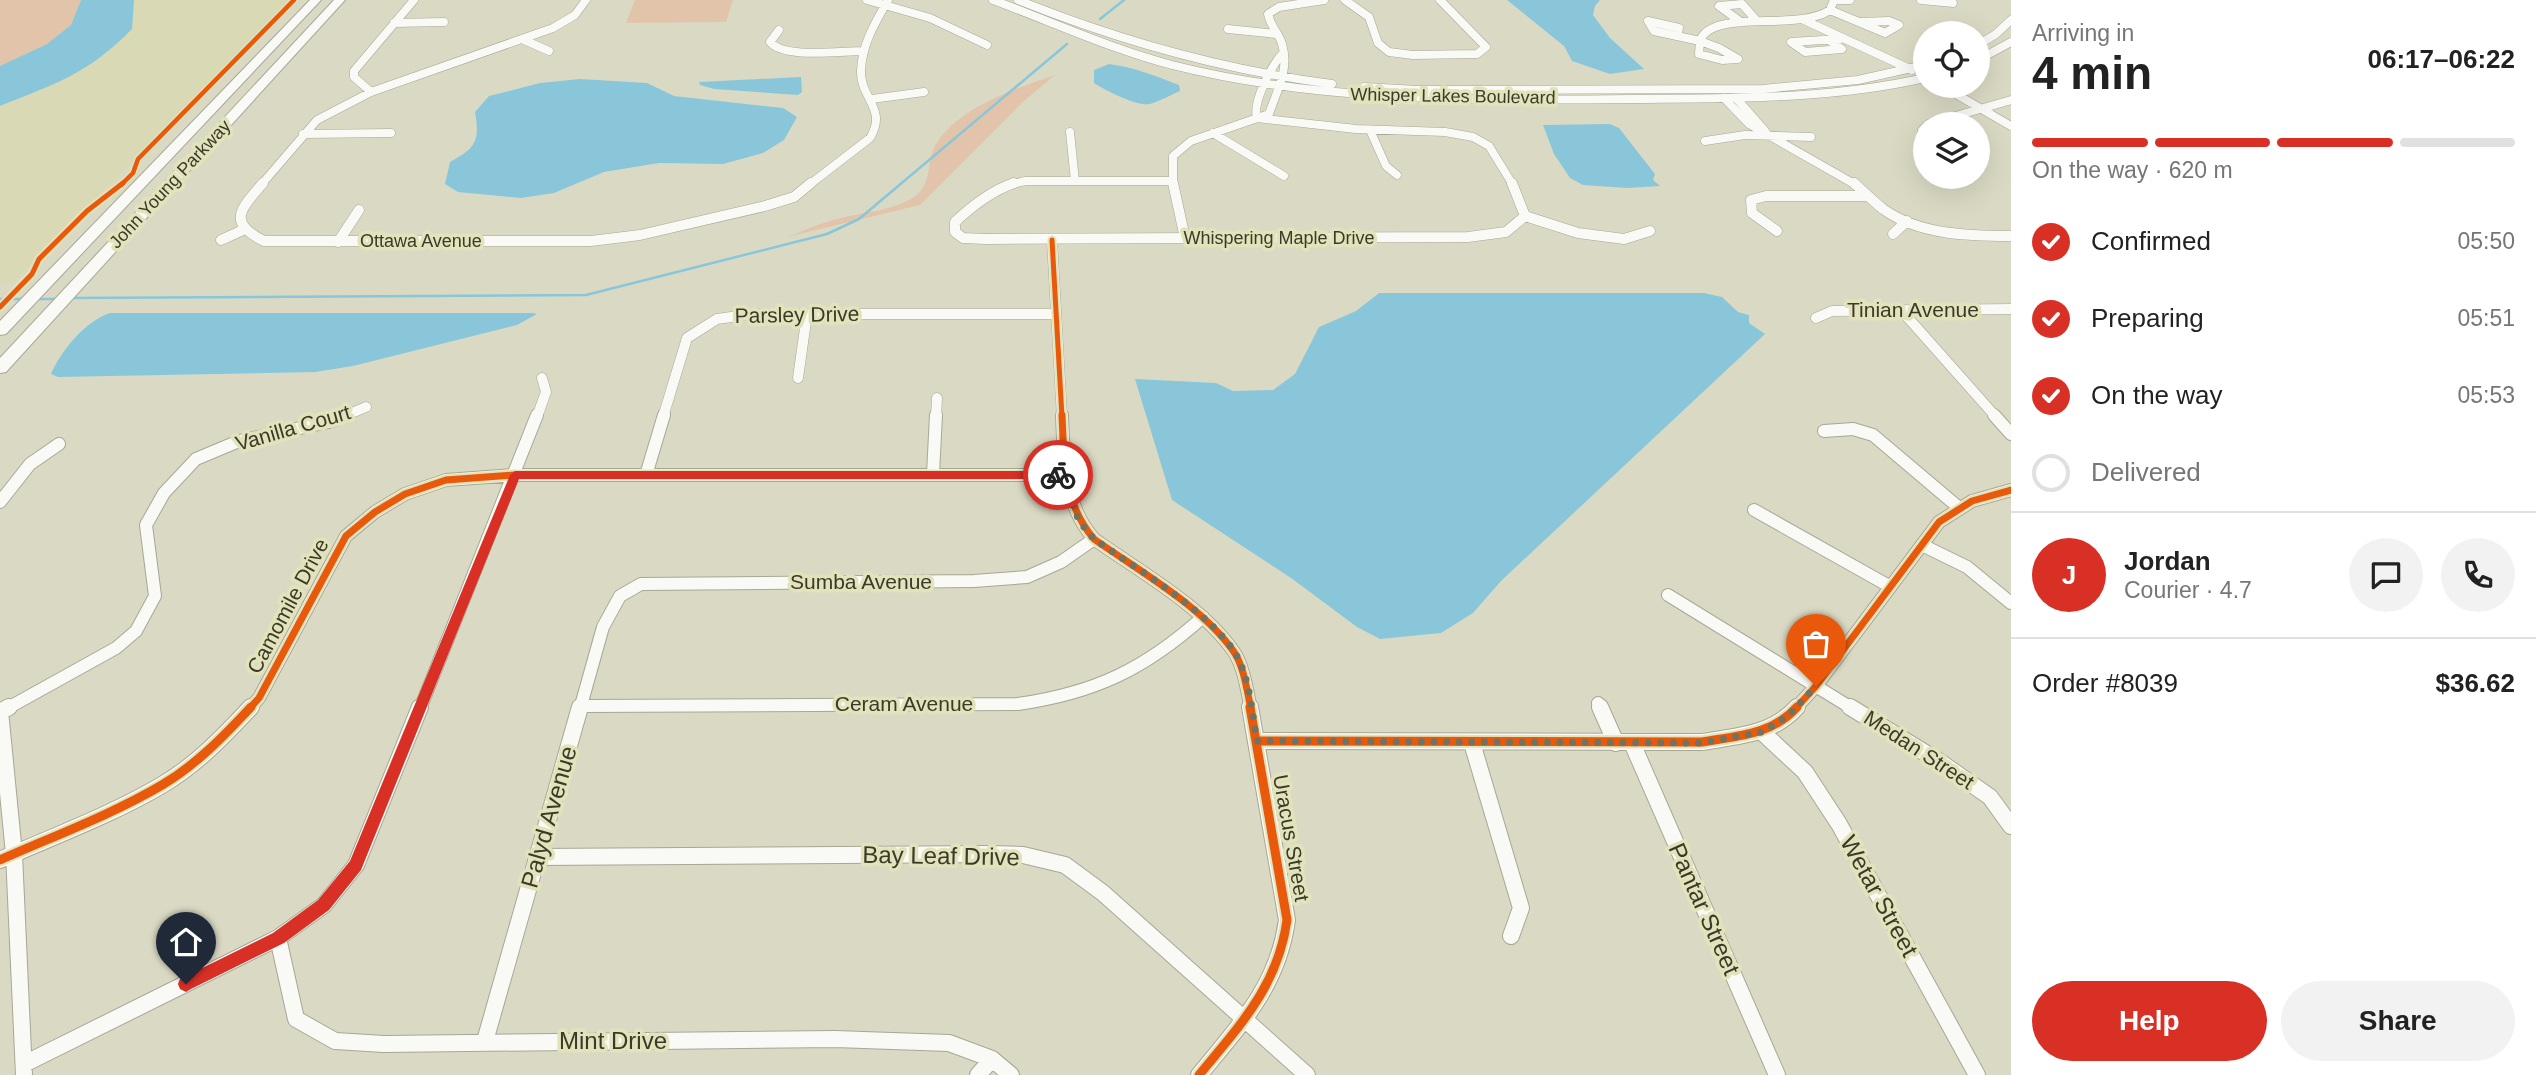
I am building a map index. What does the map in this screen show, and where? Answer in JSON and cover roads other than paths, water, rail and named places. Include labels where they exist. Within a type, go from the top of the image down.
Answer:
[{"type":"highway","name":"John Young Parkway","points":[[0,330],[316,0]]},
{"type":"highway","name":"John Young Parkway","points":[[0,368],[340,0]]},
{"type":"street","points":[[371,92],[354,77],[354,71],[414,0]]},
{"type":"street","points":[[221,240],[243,230],[239,222],[242,208],[317,120],[371,92],[524,40],[575,15],[586,0]]},
{"type":"street","points":[[867,0],[889,2],[987,45]]},
{"type":"street","name":"Whisper Lakes Boulevard","points":[[993,0],[1096,42],[1137,55],[1266,80],[1384,97],[1736,98],[1827,94],[1913,82]]},
{"type":"street","name":"Whisper Lakes Boulevard","points":[[1018,0],[1129,43],[1266,80]]},
{"type":"street","points":[[1185,238],[1172,181],[1173,156],[1191,141],[1269,114],[1287,64],[1283,43],[1269,23],[1268,14],[1279,7],[1324,0]]},
{"type":"street","points":[[1345,0],[1369,17],[1378,43],[1389,52],[1413,55],[1477,54],[1486,47],[1440,0]]},
{"type":"street","points":[[1830,10],[1834,0],[1850,0]]},
{"type":"street","points":[[1922,0],[1953,3],[1949,0]]},
{"type":"street","name":"Ottawa Avenue","points":[[243,230],[264,241],[591,241],[640,235],[794,197],[877,130],[877,116],[872,99],[861,78],[863,51],[880,11],[889,2]]},
{"type":"street","points":[[1741,22],[1719,6],[1742,4],[1757,21]]},
{"type":"street","points":[[1677,36],[1700,41],[1722,46],[1738,59],[1722,60],[1699,54],[1700,41],[1701,34],[1708,27],[1721,23],[1804,20],[1830,10],[1860,22]]},
{"type":"street","points":[[1804,20],[1913,72]]},
{"type":"street","points":[[1990,38],[2011,20]]},
{"type":"street","points":[[394,23],[444,22]]},
{"type":"street","points":[[1228,29],[1276,34]]},
{"type":"street","points":[[779,30],[770,42],[776,49],[794,52],[863,51]]},
{"type":"street","points":[[1828,40],[1842,49],[1805,52],[1791,42],[1840,39]]},
{"type":"street","points":[[524,40],[549,51]]},
{"type":"street","points":[[1990,53],[2011,42]]},
{"type":"street","points":[[1853,45],[1913,77]]},
{"type":"street","points":[[1257,118],[1255,112],[1266,80],[1274,61],[1283,53]]},
{"type":"street","name":"Whisper Lakes Boulevard","points":[[1281,82],[1375,88],[1488,90],[1763,89],[1858,80],[1913,68]]},
{"type":"street","points":[[1488,90],[1493,99]]},
{"type":"street","points":[[872,99],[924,92]]},
{"type":"street","points":[[1724,98],[1749,124],[1850,180],[1885,210],[1907,221],[1933,230],[1974,236],[2011,236]]},
{"type":"street","points":[[1736,98],[1767,134]]},
{"type":"street","points":[[1960,98],[1983,109]]},
{"type":"street","points":[[1963,98],[2011,127]]},
{"type":"street","points":[[1973,112],[2011,100]]},
{"type":"street","points":[[1257,118],[1370,130],[1464,134],[1490,146],[1520,198],[1525,216],[1578,233],[1624,239],[1650,231]]},
{"type":"street","points":[[1370,130],[1386,166],[1397,175]]},
{"type":"street","points":[[1070,132],[1075,181]]},
{"type":"street","points":[[303,134],[391,133]]},
{"type":"street","points":[[1213,133],[1284,176]]},
{"type":"street","points":[[1705,141],[1767,134],[1811,137]]},
{"type":"street","name":"Whispering Maple Drive","points":[[1172,181],[1025,181],[1003,185],[985,195],[956,222],[955,232],[963,238],[1052,240],[1468,237],[1506,232],[1525,216]]},
{"type":"street","points":[[1777,231],[1752,213],[1751,200],[1766,196],[1867,197]]},
{"type":"street","points":[[338,242],[359,210]]},
{"type":"street","points":[[1893,234],[1907,221]]},
{"type":"street","name":"Uracus Street","points":[[1052,240],[1065,475],[1069,503],[1081,524],[1094,539],[1203,617],[1235,653],[1245,681],[1257,741],[1287,920],[1282,960],[1270,985],[1199,1075]]},
{"type":"street","name":"Tinian Avenue","points":[[1816,318],[1832,311],[2011,309]]},
{"type":"street","points":[[1902,311],[2011,434]]},
{"type":"street","points":[[798,378],[807,314]]},
{"type":"street","name":"Parsley Drive","points":[[646,475],[687,338],[704,323],[724,316],[1056,314]]},
{"type":"street","points":[[0,711],[7,857],[24,1070],[278,938],[324,905],[356,865],[515,475],[546,392],[542,378]]},
{"type":"street","points":[[933,474],[937,398]]},
{"type":"street","name":"Vanilla Court","points":[[0,711],[116,648],[135,631],[155,596],[146,525],[164,493],[197,459],[239,441],[333,421],[366,407]]},
{"type":"street","points":[[1825,431],[1857,428],[1879,436],[1907,465],[1957,506]]},
{"type":"street","points":[[0,502],[30,464],[59,444]]},
{"type":"street","name":"Camomile Drive","points":[[7,857],[113,811],[153,790],[219,743],[259,698],[346,536],[375,512],[405,494],[446,480],[515,475],[1065,475]]},
{"type":"street","points":[[1257,741],[1702,743],[1762,732],[1788,716],[1816,686],[1939,522],[1957,506],[2011,490]]},
{"type":"street","points":[[1754,510],[1889,586]]},
{"type":"street","name":"Sumba Avenue","points":[[620,596],[641,584],[974,581],[1027,577],[1060,562],[1094,539]]},
{"type":"street","points":[[1922,545],[1967,567],[2011,603]]},
{"type":"street","points":[[1668,595],[1816,686]]},
{"type":"street","name":"Palyd Avenue","points":[[485,1041],[603,628],[620,596]]},
{"type":"street","name":"Ceram Avenue","points":[[581,706],[1018,704],[1076,694],[1133,670],[1181,637],[1203,617]]},
{"type":"street","name":"Medan Street","points":[[1816,686],[1940,762],[1990,797],[2011,826]]},
{"type":"street","name":"Pantar Street","points":[[1598,703],[1624,743],[1777,1075]]},
{"type":"street","name":"Wetar Street","points":[[1762,732],[1805,772],[1839,824],[1977,1075]]},
{"type":"street","points":[[1472,743],[1521,908],[1511,936]]},
{"type":"street","name":"Bay Leaf Drive","points":[[537,857],[1023,856],[1065,865],[1103,893],[1307,1075]]},
{"type":"street","name":"Mint Drive","points":[[278,938],[296,1019],[334,1041],[384,1044],[835,1039],[948,1042],[992,1059],[1011,1075]]},
{"type":"street","points":[[978,1075],[992,1059]]},
{"type":"water","points":[[81,0],[134,0],[132,29],[101,57],[71,76],[0,106],[0,66],[47,44],[71,25]]},
{"type":"water","points":[[1507,0],[1600,0],[1593,15],[1610,38],[1644,69],[1610,74],[1572,61],[1564,46]]},
{"type":"water","points":[[1109,64],[1162,78],[1179,85],[1180,91],[1150,104],[1130,101],[1094,83],[1094,70]]},
{"type":"water","points":[[801,77],[802,92],[798,95],[714,89],[700,85],[699,82]]},
{"type":"water","points":[[580,79],[647,83],[674,96],[783,108],[797,117],[784,140],[763,153],[723,164],[659,163],[604,172],[554,193],[521,198],[458,192],[445,184],[450,162],[474,143],[477,130],[475,112],[489,96],[540,83]]},
{"type":"water","points":[[1610,124],[1619,128],[1655,174],[1653,180],[1660,186],[1627,188],[1583,185],[1570,178],[1554,154],[1543,125]]},
{"type":"water","points":[[1379,293],[1704,293],[1722,297],[1738,312],[1749,315],[1749,323],[1765,334],[1501,581],[1473,613],[1441,633],[1380,639],[1357,627],[1291,578],[1172,500],[1135,379],[1216,383],[1233,391],[1273,390],[1295,374],[1319,327],[1356,311]]},
{"type":"water","points":[[110,313],[537,314],[517,325],[353,366],[315,372],[58,377],[51,374],[75,338],[92,323]]},
{"type":"waterway","points":[[1100,19],[1124,0]]},
{"type":"waterway","points":[[69,298],[586,295],[827,234],[859,219],[1067,44]]},
{"type":"waterway","points":[[0,299],[23,299]]},
{"type":"waterway","points":[[38,299],[58,299]]}]
